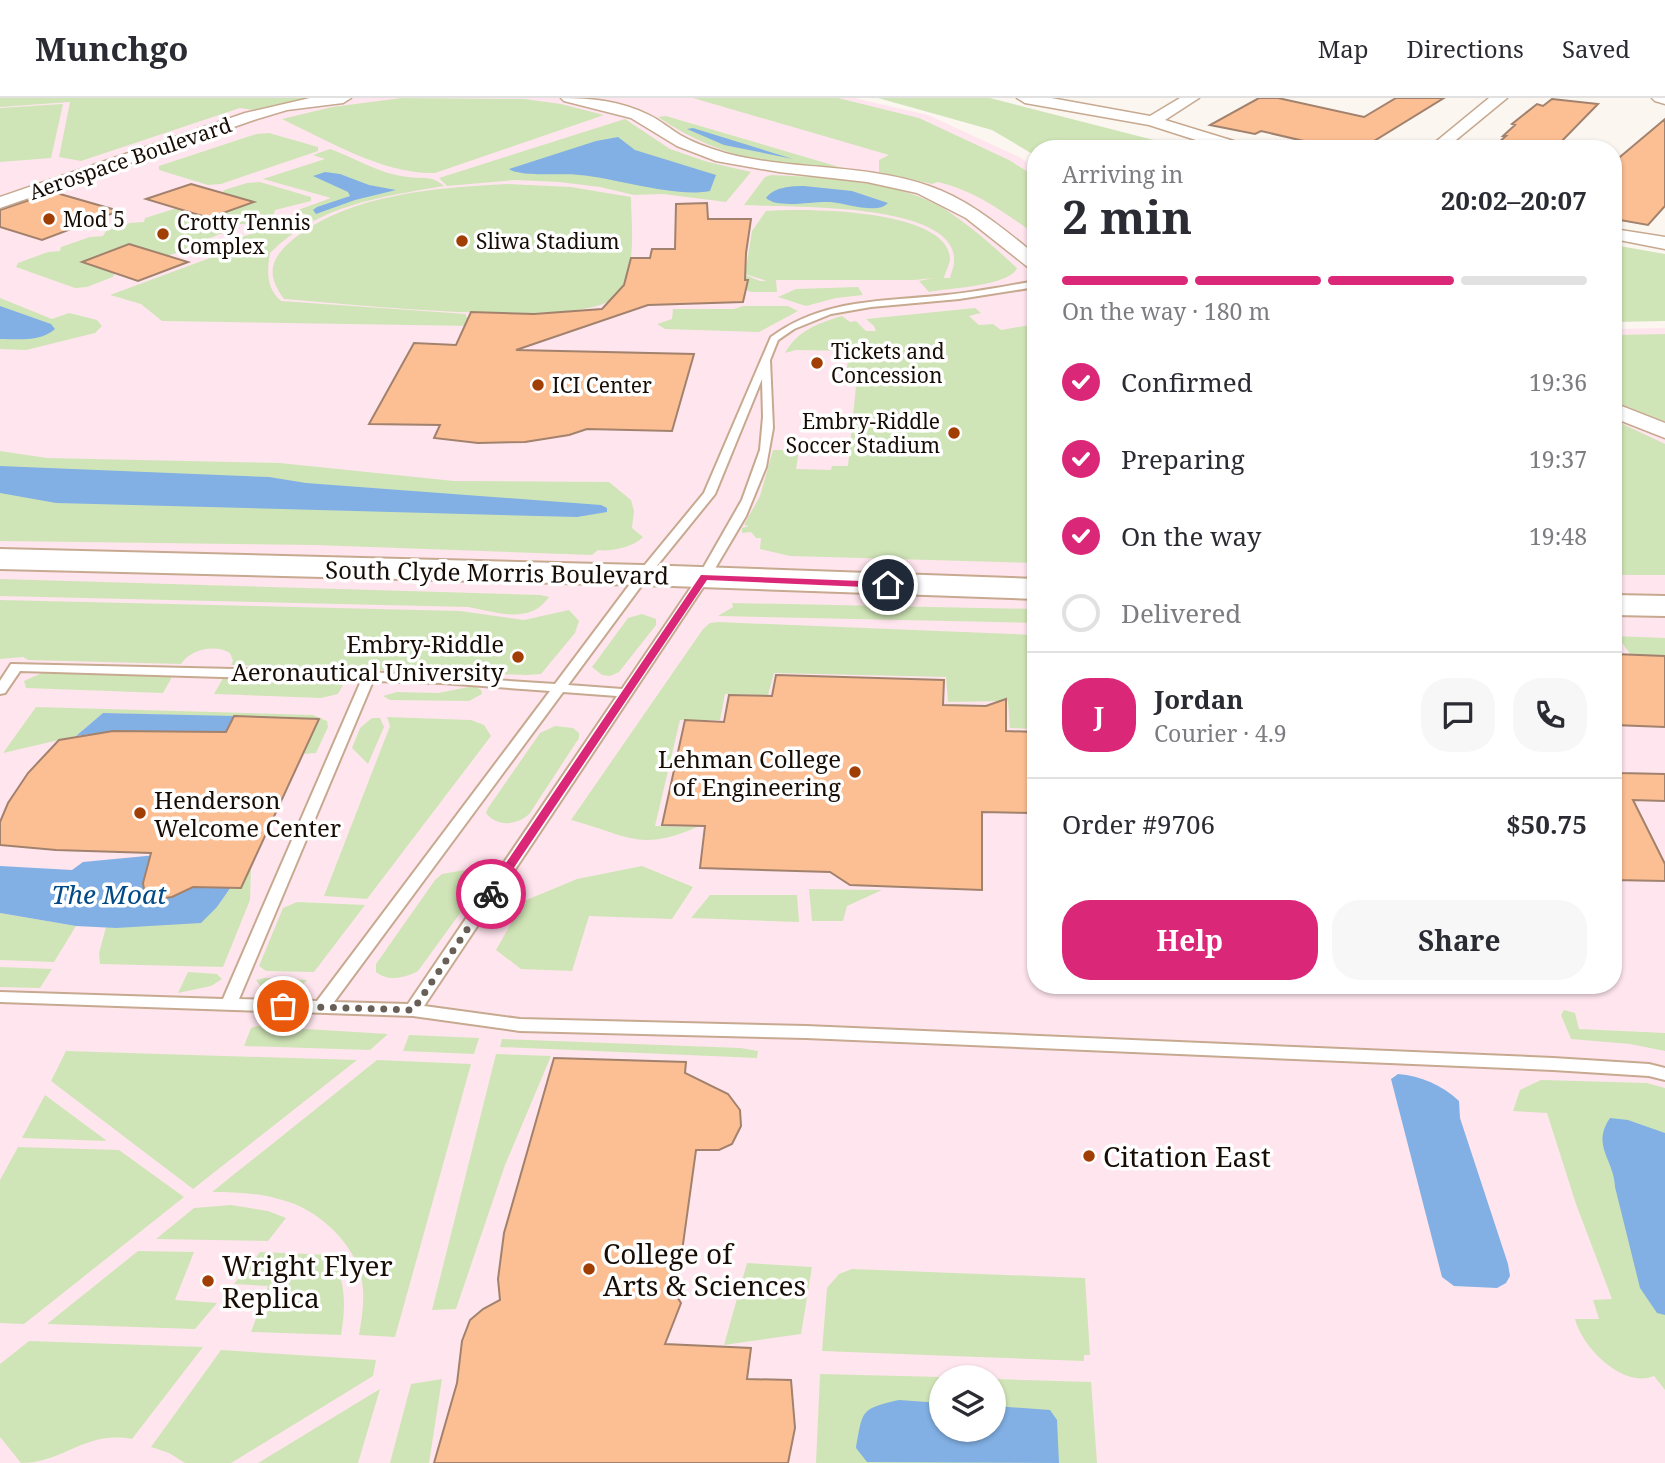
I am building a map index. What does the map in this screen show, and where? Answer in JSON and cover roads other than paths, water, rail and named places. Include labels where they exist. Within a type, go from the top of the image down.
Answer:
[{"type":"main road","name":"South Clyde Morris Boulevard","points":[[0,559],[643,575],[1027,589]]},
{"type":"main road","points":[[1622,605],[1665,606]]},
{"type":"street","name":"Aerospace Boulevard","points":[[0,203],[256,114],[296,104],[343,98]]},
{"type":"street","points":[[569,98],[604,104],[634,114],[685,144],[724,157],[783,169],[865,177],[928,192],[976,217],[1027,257]]},
{"type":"street","points":[[1025,98],[1153,121],[1210,140]]},
{"type":"street","points":[[1153,121],[1191,98]]},
{"type":"street","points":[[1446,140],[1499,98]]},
{"type":"street","points":[[1622,235],[1665,243]]},
{"type":"street","points":[[1622,413],[1665,431]]},
{"type":"lane","points":[[322,1007],[643,575],[709,494],[774,339],[790,326],[825,313],[864,305],[932,300],[1027,285]]},
{"type":"lane","points":[[413,1010],[704,577],[742,513],[759,475],[766,447],[767,356]]},
{"type":"lane","points":[[0,690],[16,667],[369,677],[625,693]]},
{"type":"lane","points":[[229,1004],[369,677]]},
{"type":"lane","points":[[0,997],[413,1010],[520,1024],[806,1032],[1553,1064],[1649,1070],[1665,1074]]},
{"type":"water","points":[[693,128],[793,159],[724,145],[687,129]]},
{"type":"water","points":[[618,137],[635,150],[716,175],[710,191],[680,192],[572,174],[522,173],[509,169],[596,141]]},
{"type":"water","points":[[325,172],[396,190],[355,200],[316,214],[313,210],[317,207],[350,196],[348,192],[313,176]]},
{"type":"water","points":[[804,186],[852,191],[888,203],[869,208],[830,202],[778,203],[766,198],[778,189]]},
{"type":"water","points":[[0,306],[51,324],[55,329],[36,338],[0,339]]},
{"type":"water","points":[[0,466],[269,477],[306,483],[601,505],[607,508],[607,512],[577,517],[56,503],[0,493]]},
{"type":"water","points":[[103,713],[234,716],[226,732],[113,731],[76,736]]},
{"type":"water","name":"The Moat","points":[[167,854],[148,871],[145,882],[147,896],[169,897],[196,887],[231,887],[201,923],[116,928],[76,926],[0,913],[0,866],[72,870],[83,862]]},
{"type":"water","points":[[1398,1074],[1431,1082],[1459,1101],[1460,1118],[1508,1264],[1510,1276],[1506,1283],[1497,1288],[1454,1286],[1442,1277],[1391,1079]]},
{"type":"water","points":[[1610,1118],[1628,1120],[1665,1133],[1665,1315],[1657,1313],[1640,1288],[1614,1177],[1603,1145],[1605,1128]]},
{"type":"water","points":[[899,1400],[929,1402],[929,1442],[1006,1442],[1006,1407],[1050,1410],[1057,1420],[1059,1463],[867,1462],[856,1448],[862,1418],[877,1406]]},
{"type":"place","name":"Mod 5","points":[[49,219]]},
{"type":"place","name":"Crotty Tennis Complex","points":[[163,234]]},
{"type":"place","name":"Sliwa Stadium","points":[[462,241]]},
{"type":"place","name":"Tickets and Concession","points":[[817,363]]},
{"type":"place","name":"ICI Center","points":[[538,385]]},
{"type":"place","name":"Embry-Riddle Soccer Stadium","points":[[954,433]]},
{"type":"place","name":"Embry-Riddle Aeronautical University","points":[[518,657]]},
{"type":"place","name":"Lehman College of Engineering","points":[[855,772]]},
{"type":"place","name":"Henderson Welcome Center","points":[[140,813]]},
{"type":"place","name":"Citation East","points":[[1089,1156]]},
{"type":"place","name":"College of Arts & Sciences","points":[[589,1269]]},
{"type":"place","name":"Wright Flyer Replica","points":[[208,1281]]}]
